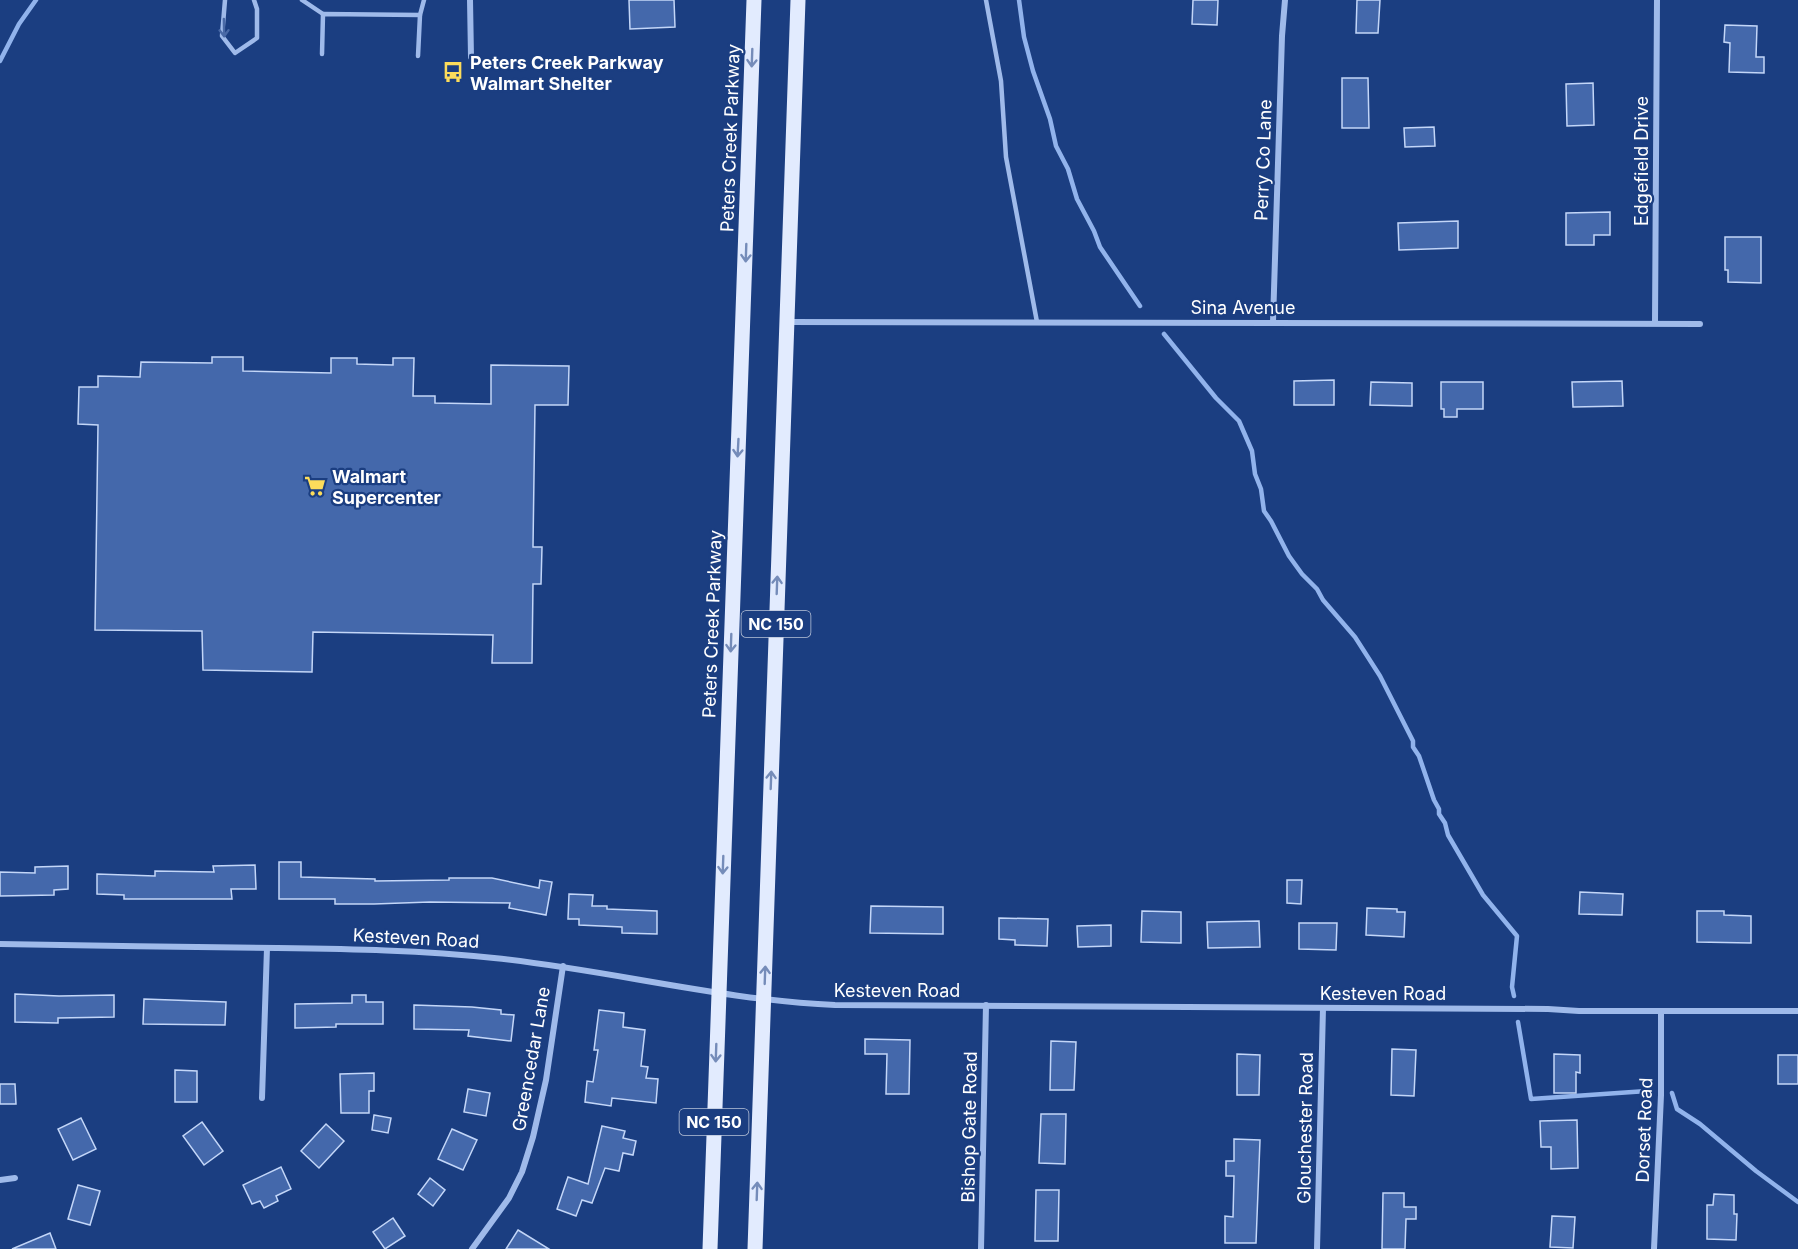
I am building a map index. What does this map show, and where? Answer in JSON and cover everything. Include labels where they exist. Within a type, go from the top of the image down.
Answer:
[{"type":"main road","name":"Peters Creek Parkway","points":[[710,1249],[754,0]]},
{"type":"main road","name":"NC 150","points":[[755,1249],[798,0]]},
{"type":"street","points":[[470,0],[471,57]]},
{"type":"street","name":"Perry Co Lane","points":[[1273,322],[1285,0]]},
{"type":"street","name":"Edgefield Drive","points":[[1655,323],[1658,0]]},
{"type":"street","name":"Sina Avenue","points":[[787,322],[1700,324]]},
{"type":"street","name":"Kesteven Road","points":[[0,944],[407,950],[493,957],[562,966],[764,1000],[836,1005],[1548,1009],[1661,1012],[1798,1011]]},
{"type":"street","points":[[262,1098],[267,948]]},
{"type":"street","name":"Greencedar Lane","points":[[472,1249],[508,1198],[522,1172],[534,1137],[546,1080],[562,966]]},
{"type":"street","name":"Bishop Gate Road","points":[[981,1249],[986,1005]]},
{"type":"street","name":"Glouchester Road","points":[[1317,1249],[1323,1008]]},
{"type":"street","name":"Dorset Road","points":[[1654,1249],[1661,1095],[1661,1012]]},
{"type":"street","points":[[0,1180],[15,1178]]},
{"type":"lane","points":[[225,0],[222,36],[235,52],[257,38],[257,9],[254,0]]},
{"type":"lane","points":[[302,0],[322,14],[420,15]]},
{"type":"lane","points":[[418,56],[420,15],[424,0]]},
{"type":"lane","points":[[986,0],[1001,81],[1006,157],[1038,322]]},
{"type":"lane","points":[[322,14],[322,54]]},
{"type":"building","points":[[629,0],[674,0],[675,27],[630,29]]},
{"type":"building","points":[[1193,0],[1218,0],[1217,25],[1192,24]]},
{"type":"building","points":[[1357,0],[1380,0],[1378,33],[1356,33]]},
{"type":"building","points":[[1725,25],[1757,26],[1756,57],[1764,57],[1764,73],[1729,72],[1730,43],[1724,42]]},
{"type":"building","points":[[1342,78],[1368,78],[1369,128],[1342,128]]},
{"type":"building","points":[[1593,83],[1594,125],[1567,126],[1566,84]]},
{"type":"building","points":[[1434,127],[1435,146],[1405,147],[1404,128]]},
{"type":"building","points":[[1610,212],[1610,235],[1594,235],[1594,245],[1566,245],[1566,213]]},
{"type":"building","points":[[1458,221],[1458,248],[1399,250],[1398,223]]},
{"type":"building","points":[[1725,237],[1761,237],[1761,283],[1728,282],[1728,270],[1725,270]]},
{"type":"building","name":"Walmart Supercenter","points":[[212,357],[243,357],[243,371],[331,373],[331,358],[357,358],[357,364],[393,365],[393,358],[414,358],[413,396],[435,396],[435,403],[491,404],[491,365],[569,366],[568,405],[535,405],[533,547],[542,547],[541,584],[533,584],[532,663],[492,663],[493,635],[313,632],[312,672],[203,670],[202,631],[95,630],[98,425],[78,424],[79,387],[98,387],[98,376],[140,377],[141,362],[212,363]]},
{"type":"building","points":[[1334,380],[1334,405],[1294,405],[1294,381]]},
{"type":"building","points":[[1622,381],[1623,406],[1573,407],[1572,382]]},
{"type":"building","points":[[1371,382],[1412,383],[1412,406],[1370,405]]},
{"type":"building","points":[[1441,382],[1483,382],[1483,409],[1457,409],[1457,417],[1444,417],[1444,409],[1441,409]]},
{"type":"building","points":[[279,862],[301,862],[301,877],[375,879],[375,881],[492,878],[539,888],[540,880],[552,882],[546,915],[509,908],[510,903],[335,904],[335,899],[279,899]]},
{"type":"building","points":[[255,865],[256,889],[231,889],[232,899],[124,899],[124,895],[97,894],[97,874],[155,876],[155,871],[214,872],[213,866]]},
{"type":"building","points":[[68,866],[68,889],[54,890],[54,895],[0,896],[0,872],[35,873],[35,867]]},
{"type":"building","points":[[1287,880],[1302,880],[1301,904],[1287,903]]},
{"type":"building","points":[[1580,892],[1623,894],[1622,915],[1579,914]]},
{"type":"building","points":[[569,894],[593,895],[592,906],[607,906],[607,909],[657,911],[657,934],[622,933],[622,927],[579,925],[579,919],[568,919]]},
{"type":"building","points":[[871,906],[943,907],[943,934],[870,933]]},
{"type":"building","points":[[1367,908],[1397,909],[1397,912],[1405,912],[1404,937],[1366,935]]},
{"type":"building","points":[[1142,911],[1181,912],[1181,943],[1141,942]]},
{"type":"building","points":[[1697,911],[1724,911],[1724,915],[1751,916],[1751,943],[1697,942]]},
{"type":"building","points":[[999,918],[1048,919],[1047,946],[1015,945],[1015,940],[999,939]]},
{"type":"building","points":[[1259,921],[1260,947],[1208,948],[1207,922]]},
{"type":"building","points":[[1299,923],[1337,923],[1336,950],[1299,949]]},
{"type":"building","points":[[1111,925],[1111,946],[1078,947],[1077,926]]},
{"type":"building","points":[[15,994],[114,995],[114,1017],[58,1018],[58,1023],[15,1022]]},
{"type":"building","points":[[352,995],[366,995],[366,1002],[383,1002],[383,1024],[336,1024],[336,1027],[295,1028],[295,1004],[352,1003]]},
{"type":"building","points":[[144,999],[226,1002],[225,1025],[143,1024]]},
{"type":"building","points":[[414,1005],[501,1010],[501,1014],[514,1015],[511,1041],[468,1036],[469,1030],[414,1029]]},
{"type":"building","points":[[599,1010],[624,1013],[623,1027],[645,1030],[641,1066],[648,1067],[646,1078],[658,1079],[656,1103],[612,1098],[611,1106],[585,1102],[587,1081],[593,1082],[598,1050],[594,1050]]},
{"type":"building","points":[[865,1039],[910,1040],[909,1094],[886,1094],[887,1054],[865,1054]]},
{"type":"building","points":[[1051,1041],[1076,1042],[1074,1090],[1050,1090]]},
{"type":"building","points":[[1392,1049],[1416,1050],[1414,1096],[1391,1095]]},
{"type":"building","points":[[1237,1054],[1260,1055],[1259,1095],[1237,1095]]},
{"type":"building","points":[[1554,1054],[1580,1055],[1580,1073],[1576,1072],[1576,1093],[1554,1093]]},
{"type":"building","points":[[1778,1055],[1798,1055],[1798,1084],[1778,1084]]},
{"type":"building","points":[[175,1070],[197,1071],[197,1102],[175,1102]]},
{"type":"building","points":[[374,1073],[374,1091],[369,1091],[369,1113],[341,1113],[340,1074]]},
{"type":"building","points":[[0,1084],[15,1084],[16,1104],[0,1104]]},
{"type":"building","points":[[468,1089],[490,1093],[486,1116],[464,1112]]},
{"type":"building","points":[[1041,1114],[1066,1114],[1065,1164],[1039,1163]]},
{"type":"building","points":[[374,1115],[391,1118],[388,1133],[372,1130]]},
{"type":"building","points":[[81,1118],[96,1149],[73,1160],[58,1129]]},
{"type":"building","points":[[1577,1120],[1578,1168],[1551,1169],[1551,1147],[1541,1147],[1540,1121]]},
{"type":"building","points":[[202,1122],[223,1151],[204,1165],[183,1136]]},
{"type":"building","points":[[326,1124],[344,1141],[319,1168],[301,1151]]},
{"type":"building","points":[[602,1126],[625,1131],[623,1138],[636,1141],[633,1155],[623,1153],[619,1171],[605,1168],[592,1203],[582,1200],[576,1216],[557,1209],[568,1177],[588,1184]]},
{"type":"building","points":[[452,1129],[477,1140],[463,1170],[438,1159]]},
{"type":"building","points":[[1234,1139],[1260,1140],[1256,1243],[1225,1243],[1225,1216],[1233,1217],[1234,1176],[1226,1176],[1226,1161],[1234,1161]]},
{"type":"building","points":[[281,1167],[291,1189],[276,1196],[278,1201],[264,1208],[260,1201],[252,1204],[243,1185]]},
{"type":"building","points":[[430,1178],[445,1190],[433,1206],[418,1194]]},
{"type":"building","points":[[78,1185],[100,1191],[90,1225],[68,1219]]},
{"type":"building","points":[[1036,1190],[1059,1190],[1058,1241],[1035,1241]]},
{"type":"building","points":[[1383,1193],[1404,1193],[1404,1207],[1416,1207],[1416,1219],[1406,1219],[1405,1249],[1382,1249]]},
{"type":"building","points":[[1714,1194],[1734,1195],[1734,1214],[1737,1214],[1736,1240],[1707,1239],[1707,1205],[1713,1205]]},
{"type":"building","points":[[1552,1216],[1575,1217],[1573,1248],[1550,1247]]},
{"type":"building","points":[[393,1218],[405,1236],[385,1249],[373,1232]]},
{"type":"building","points":[[518,1230],[549,1249],[506,1249]]},
{"type":"building","points":[[50,1233],[56,1249],[12,1249]]},
{"type":"waterway","points":[[0,61],[19,24],[36,0]]},
{"type":"waterway","points":[[1019,0],[1024,37],[1050,119],[1056,146],[1068,169],[1077,199],[1100,247],[1140,306]]},
{"type":"waterway","points":[[1164,334],[1216,398],[1239,421],[1252,451],[1264,511],[1289,556],[1355,637],[1380,676],[1413,741],[1413,747],[1419,756],[1448,835],[1483,895],[1517,936],[1512,987],[1514,996]]},
{"type":"waterway","points":[[1518,1022],[1531,1099],[1647,1091]]},
{"type":"waterway","points":[[1672,1093],[1677,1109],[1700,1124],[1756,1171],[1798,1202]]},
{"type":"place","name":"Peters Creek Parkway Walmart Shelter","points":[[453,72]]},
{"type":"place","name":"Walmart Supercenter","points":[[315,486]]}]
